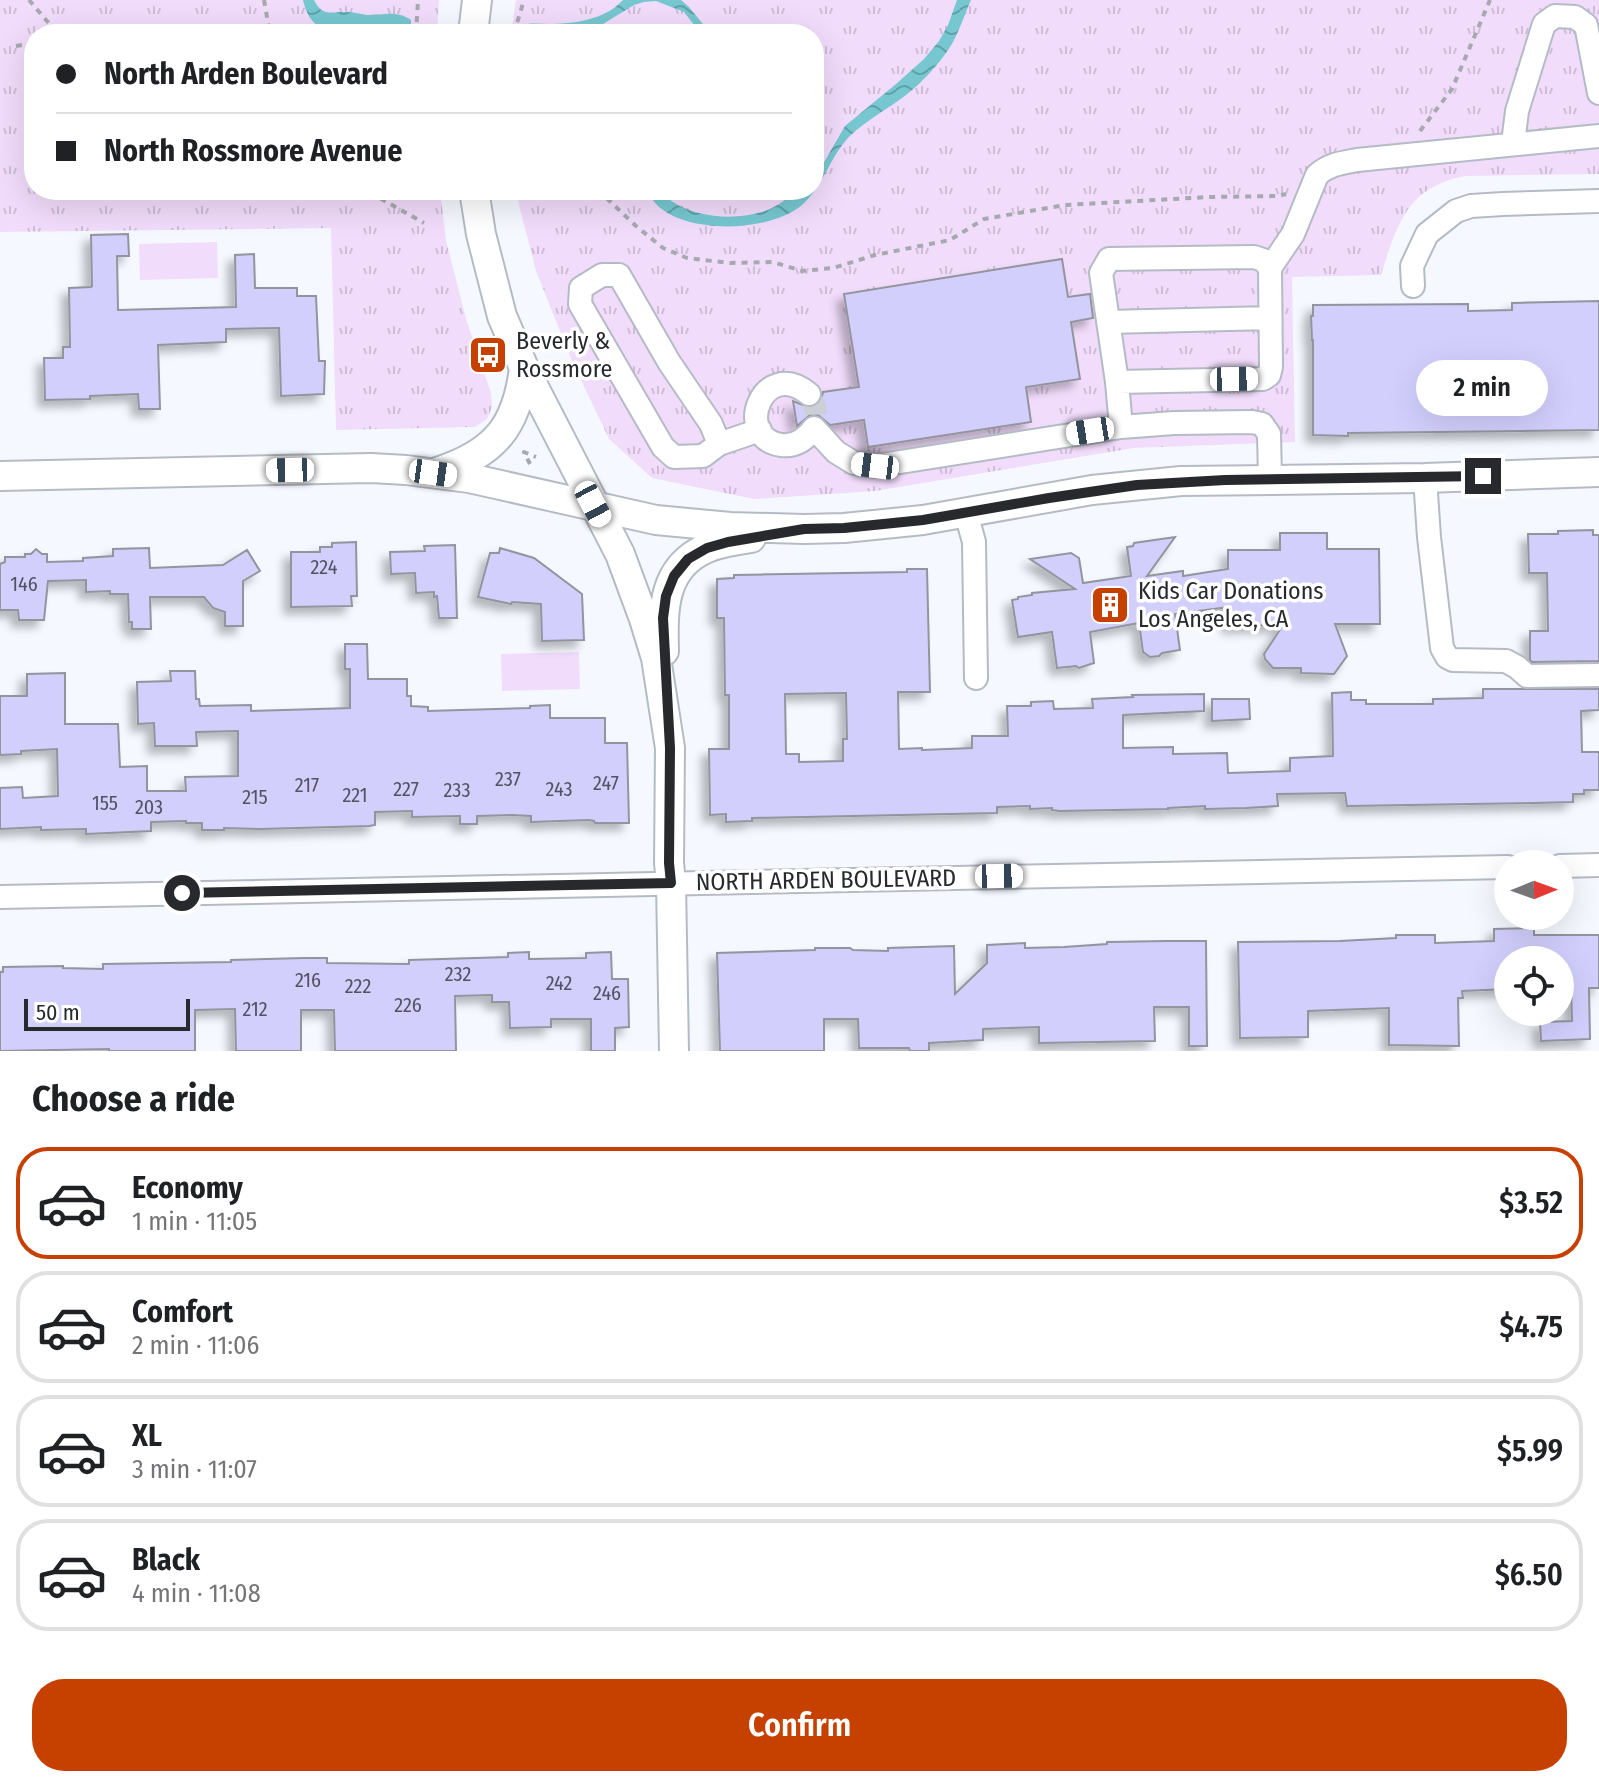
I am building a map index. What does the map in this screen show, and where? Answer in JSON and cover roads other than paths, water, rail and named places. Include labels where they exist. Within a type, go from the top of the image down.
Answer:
[{"type":"main road","points":[[474,24],[477,0]]},
{"type":"main road","points":[[476,200],[502,316],[524,368],[620,554],[644,619],[656,658],[670,748]]},
{"type":"main road","points":[[433,473],[459,465],[481,453],[499,436],[513,416],[521,392],[524,368]]},
{"type":"main road","points":[[0,476],[371,468],[480,480],[656,520],[804,529],[884,525],[1049,498],[1181,481],[1599,472]]},
{"type":"main road","points":[[674,1051],[669,863],[670,748],[663,618],[666,596],[674,576],[688,559],[707,548],[804,529]]},
{"type":"street","points":[[1513,143],[1517,111],[1544,24],[1555,16],[1575,17],[1586,25],[1599,93]]},
{"type":"street","points":[[1117,382],[1263,379],[1269,375],[1270,268],[1293,234],[1317,175],[1325,168],[1357,160],[1599,136]]},
{"type":"street","points":[[1413,286],[1412,266],[1427,234],[1456,211],[1471,206],[1599,201]]},
{"type":"street","points":[[1121,427],[1101,273],[1109,259],[1254,257],[1263,260],[1270,268]]},
{"type":"street","points":[[719,444],[711,424],[669,362],[619,275],[602,275],[581,288],[580,304],[663,447],[674,457],[703,456],[719,444],[760,430]]},
{"type":"street","points":[[1108,322],[1270,318]]},
{"type":"street","points":[[809,394],[802,388],[782,384],[765,393],[756,411],[760,430],[766,437],[783,445],[792,445],[808,436],[814,428],[836,452],[854,463],[875,466],[1146,424],[1252,422],[1262,424],[1269,434],[1270,479]]},
{"type":"street","points":[[1425,478],[1442,648],[1447,657],[1453,660],[1506,661],[1527,676],[1599,675]]},
{"type":"street","points":[[966,513],[974,542],[976,678]]},
{"type":"street","points":[[1574,866],[1599,865]]},
{"type":"street","name":"NORTH ARDEN BOULEVARD","points":[[0,897],[1494,867]]},
{"type":"water","points":[[303,0],[314,0],[328,12],[400,15],[411,20],[411,24],[317,24],[307,12]]},
{"type":"water","points":[[623,0],[681,0],[703,24],[693,24],[684,12],[656,1],[634,5],[603,24],[528,24],[588,20],[616,7]]},
{"type":"water","points":[[957,0],[971,0],[954,40],[939,62],[912,90],[851,135],[824,176],[824,162],[845,126],[924,59],[948,25]]},
{"type":"water","points":[[653,200],[671,200],[695,212],[734,217],[759,213],[786,200],[807,200],[788,214],[770,221],[729,226],[688,221],[671,215]]},
{"type":"tunnel","points":[[809,394],[816,411],[814,428]]},
{"type":"place","name":"Beverly & Rossmore","points":[[488,355]]},
{"type":"place","name":"Kids Car Donations Los Angeles, CA","points":[[1110,605]]}]
